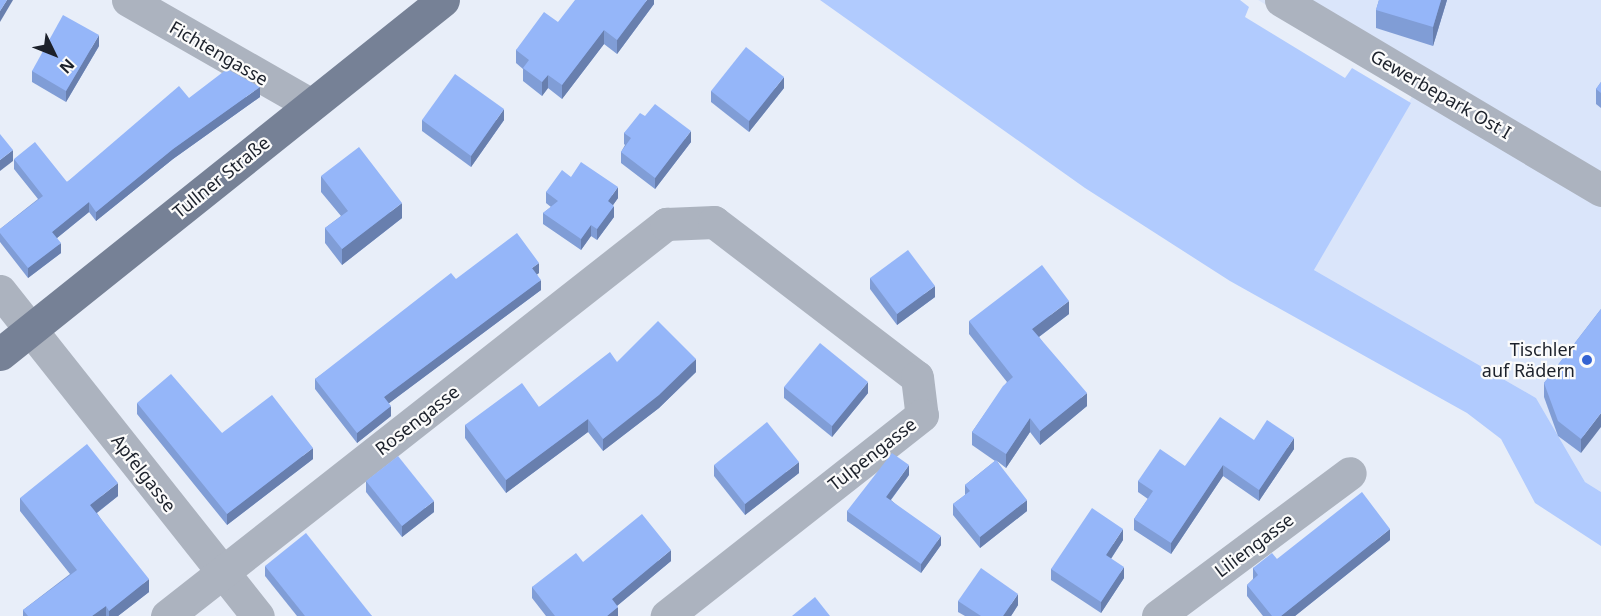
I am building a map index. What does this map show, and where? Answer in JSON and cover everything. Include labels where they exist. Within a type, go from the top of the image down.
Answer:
[{"type":"main road","name":"Tullner Straße","points":[[0,354],[443,0]]},
{"type":"street","name":"Fichtengasse","points":[[129,0],[310,105]]},
{"type":"street","name":"Gewerbepark Ost I","points":[[1281,0],[1601,190]]},
{"type":"street","name":"Tulpengasse","points":[[666,224],[714,222],[917,378],[922,414],[667,616]]},
{"type":"street","name":"Rosengasse","points":[[167,616],[666,224]]},
{"type":"street","name":"Apfelgasse","points":[[0,291],[258,616]]},
{"type":"street","name":"Liliengasse","points":[[1158,616],[1350,473]]},
{"type":"shaded area","points":[[820,0],[1240,0],[1249,7],[1245,17],[1345,78],[1352,68],[1411,103],[1314,270],[1536,398],[1585,482],[1601,492],[1601,546],[1535,503],[1501,439],[1467,413],[1230,281],[1085,188]]},
{"type":"shaded area","points":[[1258,0],[1601,0],[1601,492],[1585,482],[1536,398],[1314,270],[1414,93]]},
{"type":"building","points":[[0,0],[7,0],[0,11]]},
{"type":"building","points":[[575,0],[647,0],[617,40],[604,30],[562,85],[548,75],[542,82],[523,68],[529,60],[516,50],[544,12],[558,22]]},
{"type":"building","points":[[1379,0],[1441,0],[1433,27],[1376,10]]},
{"type":"building","points":[[63,15],[99,35],[66,91],[32,71]]},
{"type":"building","points":[[746,47],[784,77],[749,121],[711,91]]},
{"type":"building","points":[[227,69],[260,87],[173,149],[96,212],[89,202],[52,232],[61,243],[28,268],[0,233],[0,229],[43,196],[14,159],[35,142],[67,182],[179,86],[189,98]]},
{"type":"building","points":[[455,74],[504,109],[471,156],[422,120]]},
{"type":"building","points":[[1601,82],[1601,93],[1596,89]]},
{"type":"building","points":[[655,104],[691,131],[655,178],[621,152],[631,138],[624,133],[640,113],[645,116]]},
{"type":"building","points":[[0,134],[13,150],[0,160]]},
{"type":"building","points":[[359,147],[402,203],[342,249],[325,228],[348,211],[321,176]]},
{"type":"building","points":[[581,162],[618,187],[608,201],[614,206],[597,229],[591,225],[581,239],[543,213],[558,201],[546,192],[562,170],[571,177]]},
{"type":"building","points":[[517,233],[539,263],[532,268],[541,280],[384,397],[391,406],[357,433],[315,379],[451,273],[456,279]]},
{"type":"building","points":[[908,250],[935,286],[897,314],[870,278]]},
{"type":"building","points":[[1042,265],[1069,301],[1032,329],[1087,393],[1040,431],[1030,418],[1006,454],[972,432],[1003,386],[1013,377],[969,321]]},
{"type":"building","name":"Tischler auf Rädern","points":[[1601,309],[1601,413],[1581,439],[1558,421],[1544,383]]},
{"type":"building","points":[[658,321],[696,359],[659,395],[603,439],[588,419],[506,480],[465,425],[522,383],[539,407],[610,352],[617,362]]},
{"type":"building","points":[[820,343],[868,382],[832,426],[784,387]]},
{"type":"building","points":[[171,374],[222,433],[272,395],[313,448],[227,514],[137,403]]},
{"type":"building","points":[[1220,417],[1254,440],[1267,420],[1294,438],[1259,490],[1223,465],[1171,543],[1134,519],[1153,491],[1138,481],[1160,449],[1185,466]]},
{"type":"building","points":[[767,422],[799,462],[745,504],[714,465]]},
{"type":"building","points":[[87,444],[118,483],[90,505],[149,579],[109,611],[106,606],[92,616],[28,616],[23,610],[77,570],[20,498]]},
{"type":"building","points":[[892,453],[909,465],[886,497],[941,536],[921,564],[847,511]]},
{"type":"building","points":[[398,456],[434,501],[402,526],[366,481]]},
{"type":"building","points":[[996,460],[1027,500],[980,537],[953,504],[970,491],[965,485]]},
{"type":"building","points":[[1362,492],[1390,529],[1281,616],[1272,616],[1247,585],[1258,575],[1253,568],[1272,553],[1277,559]]},
{"type":"building","points":[[1092,508],[1123,529],[1106,555],[1124,567],[1101,602],[1051,569]]},
{"type":"building","points":[[642,514],[671,550],[612,599],[618,607],[607,616],[555,616],[532,587],[576,553],[583,562]]},
{"type":"building","points":[[306,533],[372,616],[305,616],[265,566]]},
{"type":"building","points":[[981,568],[1018,594],[1003,616],[981,616],[958,601]]},
{"type":"building","points":[[815,597],[830,616],[792,616]]},
{"type":"place","name":"Tischler auf Rädern","points":[[1587,360]]}]
